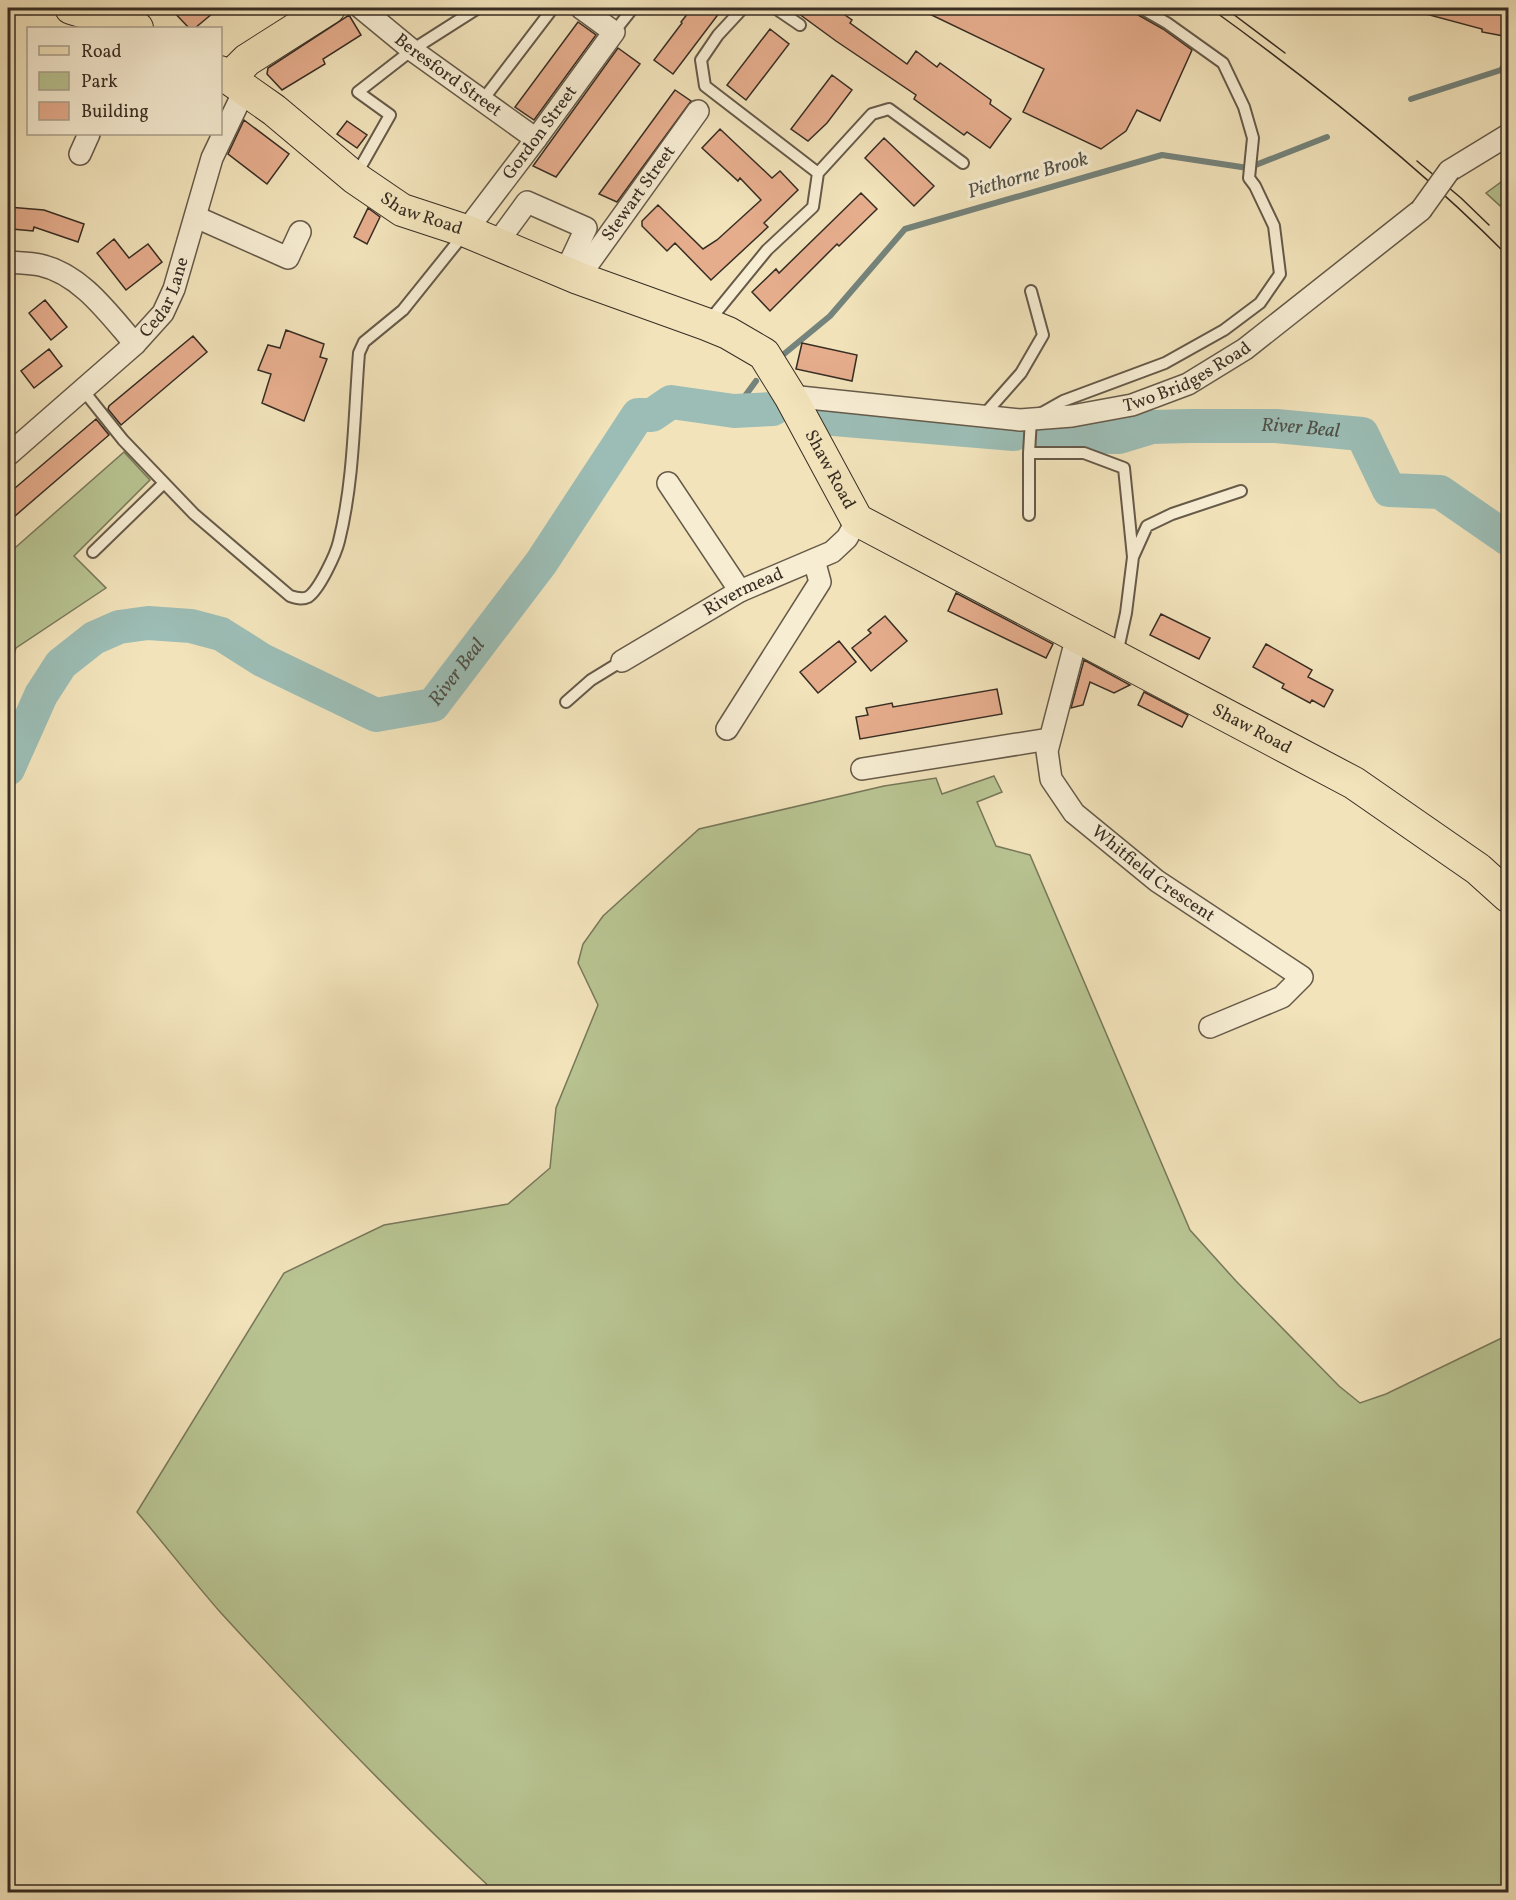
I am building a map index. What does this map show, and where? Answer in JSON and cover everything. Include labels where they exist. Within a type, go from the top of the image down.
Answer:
[{"type":"main road","points":[[232,79],[247,60],[329,8]]},
{"type":"main road","points":[[83,9],[134,27]]},
{"type":"main road","name":"Shaw Road","points":[[232,79],[274,110],[355,178],[402,210],[466,231],[570,274],[706,324],[728,333],[764,354],[790,396],[857,520],[1354,783],[1490,885]]},
{"type":"street","name":"Beresford Street","points":[[361,8],[412,50],[536,139]]},
{"type":"street","points":[[581,8],[614,32]]},
{"type":"street","name":"Gordon Street","points":[[466,231],[614,32]]},
{"type":"street","name":"Cedar Lane","points":[[222,118],[232,79]]},
{"type":"street","name":"Stewart Street","points":[[570,274],[698,111]]},
{"type":"street","points":[[80,154],[89,135]]},
{"type":"street","name":"Cedar Lane","points":[[8,455],[135,344],[163,313],[174,289],[218,135]]},
{"type":"street","name":"Two Bridges Road","points":[[790,396],[1020,420],[1072,416],[1132,405],[1188,384],[1245,349],[1421,210],[1449,171],[1509,135]]},
{"type":"street","points":[[497,243],[527,202],[546,210],[586,228],[572,258],[570,274]]},
{"type":"street","points":[[196,217],[288,258],[300,232]]},
{"type":"street","points":[[8,262],[40,265],[68,276],[98,302],[135,344]]},
{"type":"street","points":[[668,483],[740,591]]},
{"type":"street","name":"Rivermead","points":[[622,661],[740,591],[832,552],[847,538],[857,520]]},
{"type":"street","points":[[727,729],[819,582],[814,560]]},
{"type":"street","name":"Whitfield Crescent","points":[[1077,636],[1047,751],[1051,778],[1074,813],[1157,881],[1302,977],[1282,997],[1210,1027]]},
{"type":"street","points":[[861,769],[1049,739]]},
{"type":"lane","points":[[355,178],[390,115],[358,92],[412,50],[478,8]]},
{"type":"lane","points":[[482,101],[553,8]]},
{"type":"lane","points":[[614,32],[633,8]]},
{"type":"lane","points":[[743,8],[718,35],[701,60],[705,86],[818,173]]},
{"type":"lane","points":[[775,8],[800,25]]},
{"type":"lane","points":[[1029,515],[1031,419],[1063,401],[1165,363],[1224,330],[1260,303],[1280,274],[1274,226],[1249,178],[1253,138],[1244,107],[1222,63],[1167,23],[1140,8]]},
{"type":"lane","points":[[706,324],[767,250],[813,207],[818,173],[872,114],[889,109],[963,163]]},
{"type":"lane","points":[[83,390],[123,440],[194,514],[290,596],[301,599],[310,596],[323,577],[339,543],[348,483],[359,353],[364,342],[404,310],[466,231]]},
{"type":"lane","points":[[983,416],[1021,373],[1043,335],[1031,291]]},
{"type":"lane","points":[[1029,453],[1084,453],[1124,468],[1133,557],[1126,614],[1116,657]]},
{"type":"lane","points":[[93,552],[164,483]]},
{"type":"lane","points":[[1133,557],[1147,526],[1172,514],[1241,491]]},
{"type":"lane","points":[[566,702],[591,680],[622,661]]},
{"type":"green space","points":[[1508,177],[1508,213],[1486,193]]},
{"type":"green space","points":[[124,452],[150,480],[74,556],[106,588],[16,648],[8,673],[8,554]]},
{"type":"green space","points":[[994,776],[1002,792],[977,802],[996,846],[1030,855],[1190,1230],[1236,1281],[1339,1386],[1360,1403],[1386,1394],[1508,1335],[1508,1892],[495,1892],[355,1756],[288,1685],[221,1613],[137,1512],[284,1273],[384,1225],[508,1204],[550,1168],[556,1108],[598,1005],[578,963],[583,944],[603,916],[699,829],[884,786],[936,778],[942,794]]},
{"type":"building","points":[[170,8],[219,8],[196,27],[188,27]]},
{"type":"building","points":[[692,8],[723,8],[673,74],[654,60]]},
{"type":"building","points":[[791,8],[835,8],[852,20],[850,23],[907,64],[916,51],[937,67],[940,63],[991,100],[990,104],[1011,119],[990,148],[967,132],[964,135],[914,99],[916,95]]},
{"type":"building","points":[[917,8],[1126,8],[1163,29],[1192,50],[1160,121],[1137,110],[1126,131],[1101,149],[1023,112],[1044,69]]},
{"type":"building","points":[[1422,8],[1509,10],[1509,37],[1482,32],[1482,29],[1422,13]]},
{"type":"building","points":[[349,15],[361,35],[323,59],[325,64],[282,90],[267,74],[268,68]]},
{"type":"building","points":[[578,22],[596,35],[534,120],[515,107]]},
{"type":"building","points":[[770,29],[789,44],[746,100],[727,85]]},
{"type":"building","points":[[618,48],[640,64],[556,177],[533,166]]},
{"type":"building","points":[[832,75],[852,90],[827,123],[808,141],[791,129]]},
{"type":"building","points":[[675,90],[691,101],[617,202],[599,194]]},
{"type":"building","points":[[244,120],[289,154],[267,184],[228,154]]},
{"type":"building","points":[[347,121],[367,135],[357,148],[337,134]]},
{"type":"building","points":[[720,129],[772,178],[780,171],[798,190],[764,223],[768,227],[711,280],[675,243],[667,251],[642,226],[642,221],[658,205],[703,249],[717,240],[761,200],[740,178],[738,181],[702,148]]},
{"type":"building","points":[[884,138],[934,186],[914,206],[865,158]]},
{"type":"building","points":[[861,193],[877,209],[839,246],[837,244],[770,311],[752,292],[776,269],[779,273]]},
{"type":"building","points":[[8,207],[44,210],[84,224],[78,242],[34,227],[33,231],[8,227]]},
{"type":"building","points":[[368,208],[380,217],[367,244],[354,237]]},
{"type":"building","points":[[114,239],[129,258],[148,244],[162,262],[126,290],[97,253]]},
{"type":"building","points":[[45,300],[67,327],[51,340],[29,313]]},
{"type":"building","points":[[286,330],[324,344],[320,357],[327,359],[304,421],[262,403],[271,374],[258,370],[268,345],[280,348]]},
{"type":"building","points":[[193,336],[207,352],[121,425],[108,409],[109,406]]},
{"type":"building","points":[[802,343],[857,355],[852,381],[796,369]]},
{"type":"building","points":[[49,349],[62,366],[34,388],[21,371]]},
{"type":"building","points":[[96,419],[109,435],[8,522],[8,494]]},
{"type":"building","points":[[956,593],[1053,644],[1046,658],[948,611]]},
{"type":"building","points":[[1161,614],[1210,638],[1199,659],[1150,635]]},
{"type":"building","points":[[885,616],[907,641],[871,671],[852,648],[871,633],[868,630]]},
{"type":"building","points":[[839,641],[856,662],[818,693],[800,672]]},
{"type":"building","points":[[1266,644],[1312,670],[1308,677],[1333,690],[1324,707],[1312,700],[1310,703],[1282,688],[1284,684],[1253,667]]},
{"type":"building","points":[[1084,660],[1130,685],[1114,693],[1090,682],[1083,705],[1071,708]]},
{"type":"building","points":[[997,689],[1002,714],[860,739],[856,717],[868,715],[866,708],[892,703],[893,707]]},
{"type":"building","points":[[1144,692],[1188,715],[1182,727],[1138,705]]},
{"type":"waterway","name":"Piethorne Brook","points":[[1411,99],[1501,70],[1508,60]]},
{"type":"waterway","name":"Piethorne Brook","points":[[784,354],[830,316],[905,229],[1162,155],[1248,168],[1327,137]]},
{"type":"waterway","name":"Piethorne Brook","points":[[734,411],[756,381]]},
{"type":"waterway","name":"River Beal","points":[[8,769],[41,695],[61,664],[94,638],[119,627],[148,623],[191,626],[221,634],[262,660],[376,715],[433,705],[541,563],[638,415],[652,415],[671,402],[734,411],[773,409]]},
{"type":"waterway","name":"River Beal","points":[[822,418],[1014,434]]},
{"type":"waterway","name":"River Beal","points":[[1046,436],[1119,437],[1152,427],[1189,426],[1276,426],[1362,434],[1389,490],[1440,492],[1508,539]]},
{"type":"tram line","points":[[1210,8],[1288,66],[1402,157],[1508,256]]},
{"type":"tram line","points":[[1225,8],[1285,53]]},
{"type":"tram line","points":[[1417,161],[1489,225]]}]
